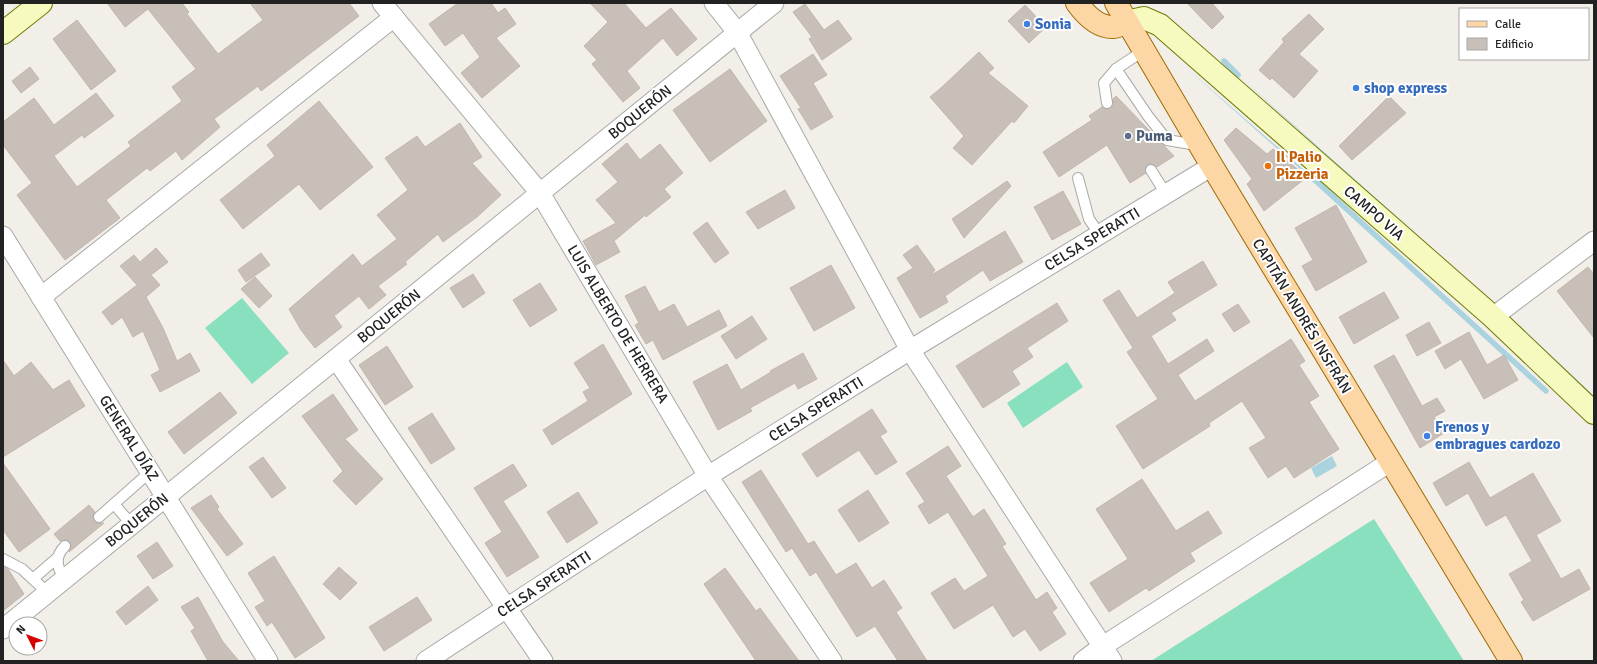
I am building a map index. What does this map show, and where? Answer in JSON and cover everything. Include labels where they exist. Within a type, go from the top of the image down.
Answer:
[{"type":"main road","points":[[1077,3],[1084,13],[1097,23],[1114,27],[1121,12]]},
{"type":"main road","name":"CAPITÁN ANDRÉS INSFRÁN","points":[[1121,12],[1199,145],[1511,661]]},
{"type":"street","points":[[3,33],[41,3]]},
{"type":"street","name":"LUIS ALBERTO DE HERRERA","points":[[382,3],[540,193],[708,476],[832,661]]},
{"type":"street","points":[[714,3],[737,32],[910,350],[1107,654]]},
{"type":"street","name":"BOQUERÓN","points":[[3,629],[774,3]]},
{"type":"street","name":"CAMPO VIA","points":[[1121,12],[1144,18],[1160,25],[1493,317],[1594,413]]},
{"type":"street","points":[[42,297],[394,17]]},
{"type":"street","name":"CELSA SPERATTI","points":[[426,661],[708,476],[910,350],[1212,166]]},
{"type":"street","name":"GENERAL DÍAZ","points":[[3,236],[268,661]]},
{"type":"street","points":[[1493,317],[1594,241]]},
{"type":"street","points":[[336,359],[543,661]]},
{"type":"street","points":[[1083,661],[1107,654],[1390,462]]},
{"type":"lane","points":[[1107,103],[1104,83],[1116,69],[1143,50]]},
{"type":"lane","points":[[1116,69],[1148,116],[1168,140],[1199,145]]},
{"type":"lane","points":[[1151,170],[1166,194]]},
{"type":"lane","points":[[1078,178],[1089,219],[1100,235]]},
{"type":"lane","points":[[99,517],[150,472]]},
{"type":"lane","points":[[114,504],[132,525]]},
{"type":"lane","points":[[64,546],[58,553],[57,558],[58,570],[64,579]]},
{"type":"lane","points":[[34,578],[57,558]]},
{"type":"lane","points":[[3,560],[22,569],[34,578],[48,593]]},
{"type":"green space","points":[[242,298],[289,353],[252,384],[205,328]]},
{"type":"green space","points":[[1067,362],[1083,387],[1023,428],[1007,403]]},
{"type":"green space","points":[[1374,519],[1464,661],[1151,661]]},
{"type":"water","points":[[1184,66],[1311,176],[1309,177]]},
{"type":"water","points":[[1232,70],[1487,297],[1485,298]]},
{"type":"water","points":[[1520,326],[1594,396],[1594,398],[1519,327]]},
{"type":"water","points":[[1332,456],[1337,466],[1316,478],[1311,468]]},
{"type":"building","points":[[107,3],[182,3],[189,12],[187,14],[218,54],[263,20],[250,3],[349,3],[359,16],[261,91],[258,86],[214,119],[220,127],[182,160],[176,151],[150,171],[147,168],[106,200],[120,218],[65,260],[17,195],[32,183],[3,145],[3,122],[34,98],[54,125],[96,93],[114,116],[84,138],[82,135],[54,156],[77,187],[131,146],[128,142],[182,101],[172,87],[196,69],[148,9],[125,27]]},
{"type":"building","points":[[458,3],[491,3],[498,13],[505,8],[516,24],[496,38],[520,66],[482,98],[461,73],[480,57],[463,33],[445,46],[429,24]]},
{"type":"building","points":[[590,3],[624,3],[646,28],[671,8],[697,39],[677,56],[663,38],[627,71],[640,88],[623,102],[592,64],[597,60],[584,46],[608,22]]},
{"type":"building","points":[[1187,3],[1212,3],[1224,17],[1212,29]]},
{"type":"building","points":[[805,4],[824,30],[838,20],[852,39],[822,60],[809,39],[812,37],[793,12]]},
{"type":"building","name":"Sonia","points":[[1025,5],[1046,27],[1029,43],[1008,21]]},
{"type":"building","points":[[1309,14],[1324,29],[1299,54],[1318,71],[1294,98],[1272,78],[1270,80],[1259,70],[1284,42],[1282,39]]},
{"type":"building","points":[[77,20],[116,71],[91,90],[53,39]]},
{"type":"building","points":[[979,52],[994,68],[988,73],[1028,106],[1014,123],[1012,121],[972,165],[953,148],[964,136],[930,97]]},
{"type":"building","points":[[813,54],[827,75],[813,83],[833,117],[811,130],[798,109],[801,108],[780,76]]},
{"type":"building","points":[[30,67],[39,79],[21,93],[12,81]]},
{"type":"building","points":[[730,69],[767,121],[710,162],[673,110]]},
{"type":"building","name":"Puma","points":[[1116,96],[1174,156],[1157,167],[1151,164],[1147,165],[1145,170],[1146,173],[1130,183],[1107,145],[1059,177],[1043,152],[1092,120],[1089,116],[1102,107],[1105,109],[1111,108],[1113,105],[1113,99]]},
{"type":"building","points":[[1389,96],[1406,113],[1352,160],[1339,146]]},
{"type":"building","points":[[319,101],[373,167],[320,210],[299,184],[243,229],[220,200],[275,156],[267,145]]},
{"type":"building","points":[[460,123],[482,157],[472,163],[501,195],[477,217],[443,242],[438,234],[405,262],[407,264],[378,286],[386,295],[369,309],[359,296],[334,316],[342,327],[315,348],[301,330],[289,309],[353,254],[362,266],[397,239],[377,215],[408,190],[385,158],[417,136],[425,147]]},
{"type":"building","name":"Il Palio Pizzeria","points":[[1236,128],[1267,154],[1273,149],[1307,177],[1264,211],[1247,184],[1252,179],[1224,140]]},
{"type":"building","points":[[627,143],[640,160],[660,144],[683,173],[664,189],[671,197],[646,217],[645,215],[614,241],[620,252],[596,265],[583,241],[616,223],[596,200],[618,182],[602,164]]},
{"type":"building","points":[[1007,181],[1011,186],[964,238],[952,219]]},
{"type":"building","points":[[785,190],[795,208],[758,229],[746,212]]},
{"type":"building","points":[[1063,191],[1081,224],[1052,240],[1034,207]]},
{"type":"building","points":[[1336,205],[1367,262],[1316,291],[1302,266],[1313,260],[1295,228]]},
{"type":"building","points":[[707,222],[729,253],[715,263],[693,233]]},
{"type":"building","points":[[1005,231],[1023,262],[990,281],[983,270],[945,296],[948,302],[920,318],[897,278],[913,268],[903,255],[917,245],[935,270],[930,276]]},
{"type":"building","points":[[156,248],[168,262],[151,275],[160,285],[146,297],[163,328],[177,361],[190,353],[200,371],[160,392],[151,375],[160,370],[143,331],[133,337],[122,317],[112,325],[102,312],[137,285],[120,266],[134,255],[140,262]]},
{"type":"building","points":[[261,253],[270,265],[246,282],[238,270]]},
{"type":"building","points":[[1203,261],[1217,285],[1171,313],[1176,320],[1151,336],[1168,364],[1207,339],[1214,351],[1178,375],[1195,401],[1291,339],[1305,361],[1299,365],[1319,396],[1309,402],[1339,449],[1294,478],[1286,466],[1268,478],[1249,448],[1266,438],[1242,401],[1209,423],[1210,426],[1143,469],[1116,426],[1158,399],[1127,352],[1133,348],[1103,300],[1119,290],[1137,318],[1175,293],[1168,282]]},
{"type":"building","points":[[831,265],[855,308],[814,331],[790,288]]},
{"type":"building","points":[[1588,267],[1594,274],[1594,338],[1557,291]]},
{"type":"building","points":[[473,274],[485,293],[463,308],[450,288]]},
{"type":"building","points":[[255,277],[272,296],[259,308],[241,289]]},
{"type":"building","points":[[540,283],[557,310],[530,327],[513,300]]},
{"type":"building","points":[[645,286],[659,312],[674,304],[687,327],[719,310],[727,326],[663,360],[653,340],[646,344],[635,325],[639,323],[625,296]]},
{"type":"building","points":[[1384,292],[1399,318],[1354,344],[1339,317]]},
{"type":"building","points":[[1057,303],[1068,321],[1027,348],[1033,357],[1012,371],[1020,384],[983,408],[956,366]]},
{"type":"building","points":[[1238,304],[1250,322],[1234,332],[1222,314]]},
{"type":"building","points":[[752,316],[767,339],[736,359],[721,336]]},
{"type":"building","points":[[1429,322],[1441,343],[1417,356],[1406,335]]},
{"type":"building","points":[[1469,332],[1487,365],[1504,355],[1518,380],[1484,399],[1461,359],[1445,369],[1435,351]]},
{"type":"building","points":[[603,344],[632,394],[552,445],[543,430],[588,401],[583,392],[590,388],[574,363]]},
{"type":"building","points":[[387,346],[413,387],[385,405],[359,365]]},
{"type":"building","points":[[803,353],[817,379],[798,389],[795,383],[750,408],[752,411],[718,430],[693,382],[727,364],[741,390],[771,372],[770,371]]},
{"type":"building","points":[[1394,355],[1422,406],[1437,398],[1445,411],[1434,417],[1444,433],[1420,448],[1374,366]]},
{"type":"building","points":[[3,360],[14,376],[31,362],[53,390],[69,380],[85,406],[3,457]]},
{"type":"building","points":[[220,392],[237,413],[184,454],[168,432]]},
{"type":"building","points":[[333,394],[358,430],[345,439],[383,479],[356,505],[333,481],[343,471],[302,416]]},
{"type":"building","points":[[872,409],[887,432],[880,436],[897,462],[876,475],[859,450],[817,477],[802,454]]},
{"type":"building","points":[[432,413],[455,449],[431,464],[408,428]]},
{"type":"building","points":[[948,446],[961,466],[946,476],[973,517],[984,509],[1006,544],[1002,546],[1036,600],[1047,592],[1057,608],[1052,612],[1066,634],[1040,651],[1025,629],[1013,637],[993,605],[954,629],[931,593],[955,578],[964,591],[988,576],[948,512],[929,524],[918,506],[925,502],[906,473]]},
{"type":"building","points":[[263,457],[286,488],[272,498],[249,467]]},
{"type":"building","points":[[1469,462],[1490,498],[1533,473],[1561,521],[1536,535],[1561,579],[1579,569],[1590,589],[1533,621],[1521,602],[1524,600],[1509,574],[1532,561],[1506,515],[1486,526],[1468,493],[1446,506],[1433,483]]},
{"type":"building","points":[[3,463],[50,529],[19,552],[3,530]]},
{"type":"building","points":[[513,464],[527,486],[503,501],[539,557],[507,577],[485,543],[502,532],[474,488]]},
{"type":"building","points":[[761,470],[808,544],[814,541],[836,575],[856,563],[872,588],[884,580],[902,608],[896,612],[927,661],[898,661],[875,626],[857,637],[816,572],[810,576],[792,548],[786,552],[742,482]]},
{"type":"building","points":[[1142,479],[1176,531],[1208,511],[1222,533],[1190,553],[1195,561],[1149,591],[1146,588],[1109,612],[1090,583],[1128,559],[1096,509]]},
{"type":"building","points":[[868,490],[889,523],[859,542],[838,510]]},
{"type":"building","points":[[578,492],[598,523],[567,543],[547,512]]},
{"type":"building","points":[[211,495],[219,507],[217,509],[243,544],[227,556],[191,508]]},
{"type":"building","points":[[89,505],[95,512],[93,515],[94,521],[97,523],[104,523],[69,552],[71,547],[69,541],[60,541],[54,534]]},
{"type":"building","points":[[157,542],[173,566],[153,579],[137,556]]},
{"type":"building","points":[[274,556],[325,638],[295,658],[272,622],[267,626],[255,607],[265,601],[248,573]]},
{"type":"building","points":[[3,566],[8,569],[24,594],[3,611]]},
{"type":"building","points":[[339,567],[357,583],[340,600],[323,584]]},
{"type":"building","points":[[725,568],[756,611],[760,608],[799,661],[756,661],[704,584]]},
{"type":"building","points":[[148,586],[158,600],[126,625],[116,612]]},
{"type":"building","points":[[198,597],[223,642],[239,661],[208,661],[191,631],[195,628],[181,607]]},
{"type":"building","points":[[417,597],[432,620],[384,651],[369,627]]},
{"type":"waterway","points":[[1224,61],[1238,75]]},
{"type":"waterway","points":[[1306,172],[1546,391]]},
{"type":"place","name":"Sonia","points":[[1027,24]]},
{"type":"place","name":"shop express","points":[[1356,88]]},
{"type":"place","name":"Puma","points":[[1128,136]]},
{"type":"place","name":"Il Palio Pizzeria","points":[[1268,166]]},
{"type":"place","name":"Frenos y embragues cardozo","points":[[1427,436]]}]
